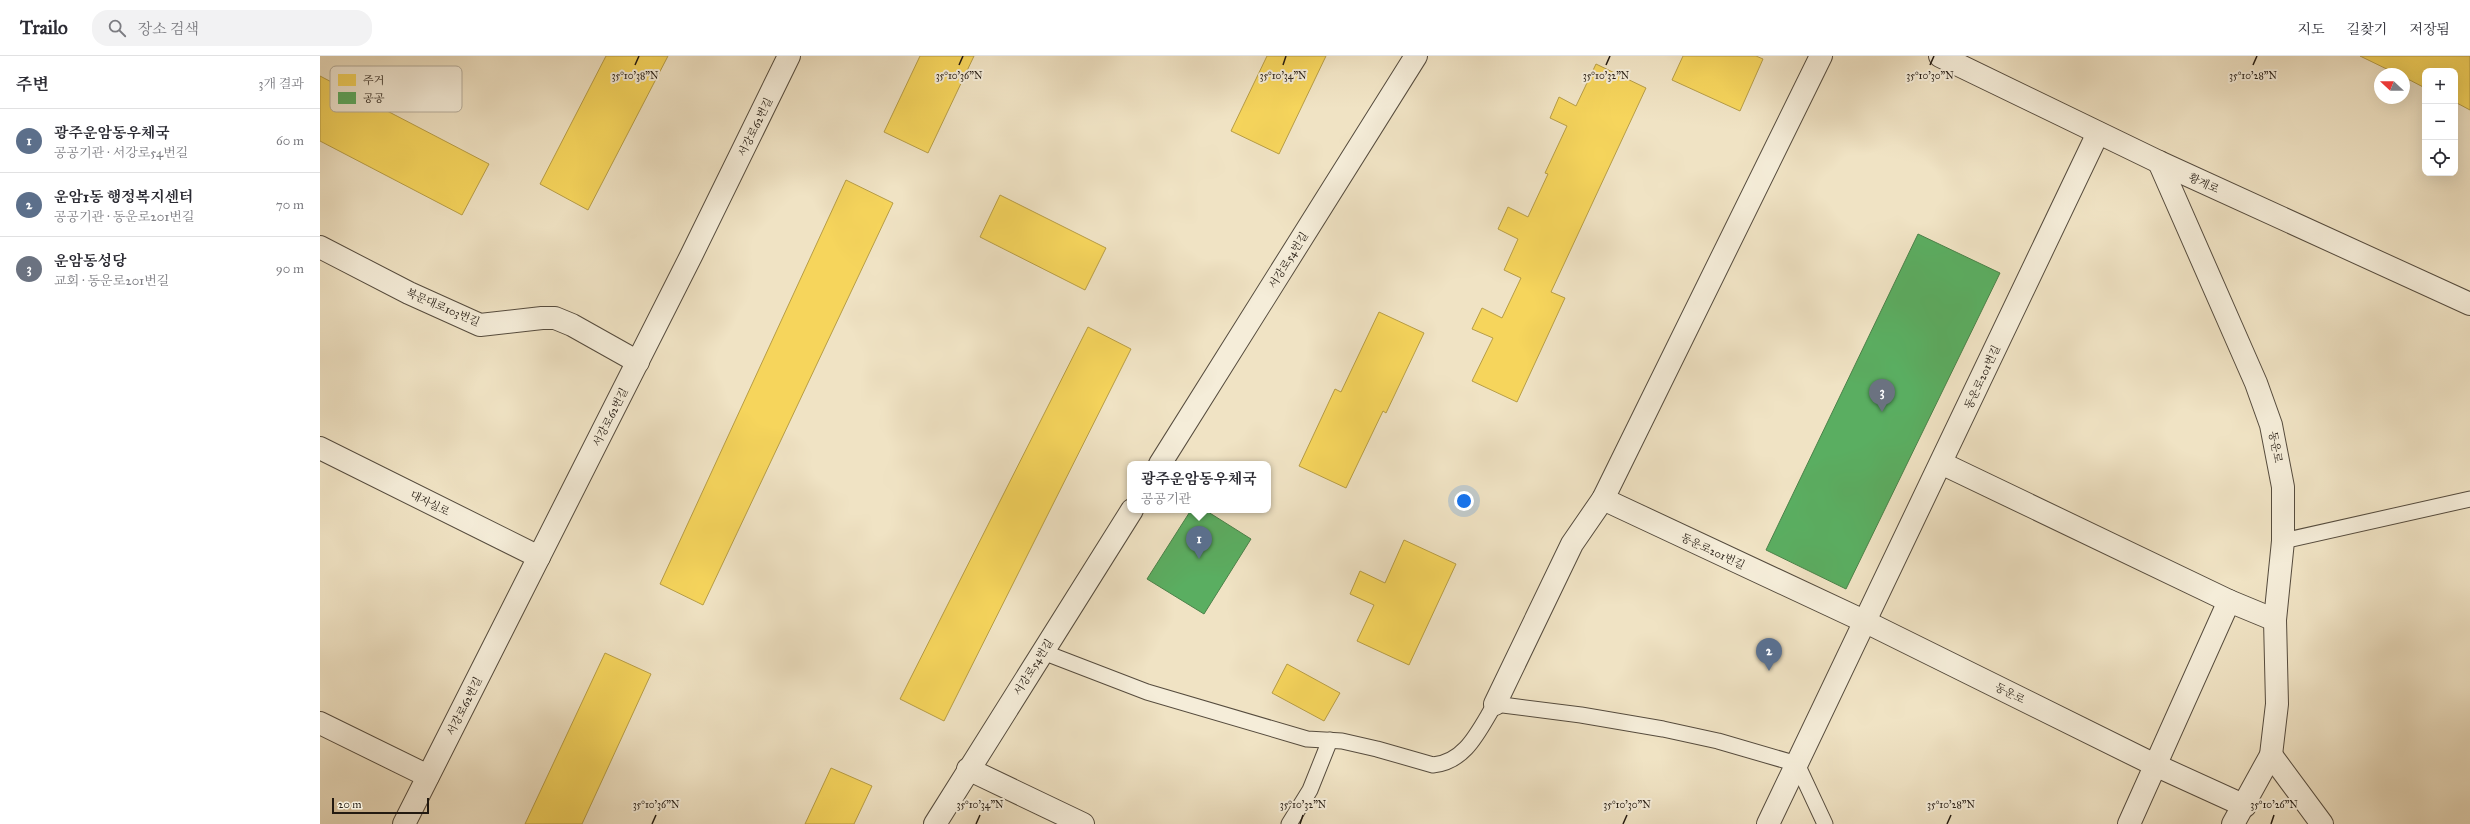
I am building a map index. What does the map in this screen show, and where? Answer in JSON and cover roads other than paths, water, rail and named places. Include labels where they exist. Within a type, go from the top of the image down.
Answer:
[{"type":"street","name":"서강로62번길","points":[[404,824],[638,362],[789,56]]},
{"type":"street","name":"서강로54번길","points":[[1162,461],[1416,56]]},
{"type":"street","points":[[1495,704],[1572,544],[1603,499],[1821,56]]},
{"type":"street","name":"황계로","points":[[1940,56],[2159,162],[2470,304]]},
{"type":"street","name":"동운로201번길","points":[[1768,824],[1866,622],[2098,133]]},
{"type":"street","name":"동운로","points":[[2159,162],[2238,337],[2272,425],[2283,487],[2283,541],[2276,620],[2277,704],[2270,755],[2245,806],[2233,824]]},
{"type":"street","name":"북문대로103번길","points":[[320,247],[409,293],[480,325],[542,318],[555,318],[572,325],[638,362]]},
{"type":"street","name":"대자실로","points":[[320,448],[539,557]]},
{"type":"street","points":[[1941,463],[2229,601],[2276,620]]},
{"type":"street","name":"동운로201번길","points":[[1603,499],[1866,622]]},
{"type":"street","name":"서강로54번길","points":[[935,824],[1130,513]]},
{"type":"street","points":[[2128,824],[2229,601]]},
{"type":"street","name":"동운로","points":[[1866,622],[2155,764],[2245,806]]},
{"type":"street","points":[[320,723],[428,776]]},
{"type":"street","points":[[2270,755],[2322,824]]},
{"type":"street","points":[[968,770],[1083,824]]},
{"type":"lane","points":[[2283,541],[2470,499]]},
{"type":"lane","points":[[1043,652],[1147,692],[1306,739],[1330,740],[1377,748],[1433,765],[1443,764],[1468,749],[1495,704],[1581,715],[1663,729],[1718,741],[1797,764],[1825,824]]},
{"type":"lane","points":[[1289,824],[1310,790],[1330,740]]},
{"type":"place","name":"운암동성당","points":[[1882,412]]},
{"type":"place","name":"광주운암동우체국","points":[[1199,559]]},
{"type":"place","name":"운암1동 행정복지센터","points":[[1769,671]]}]
